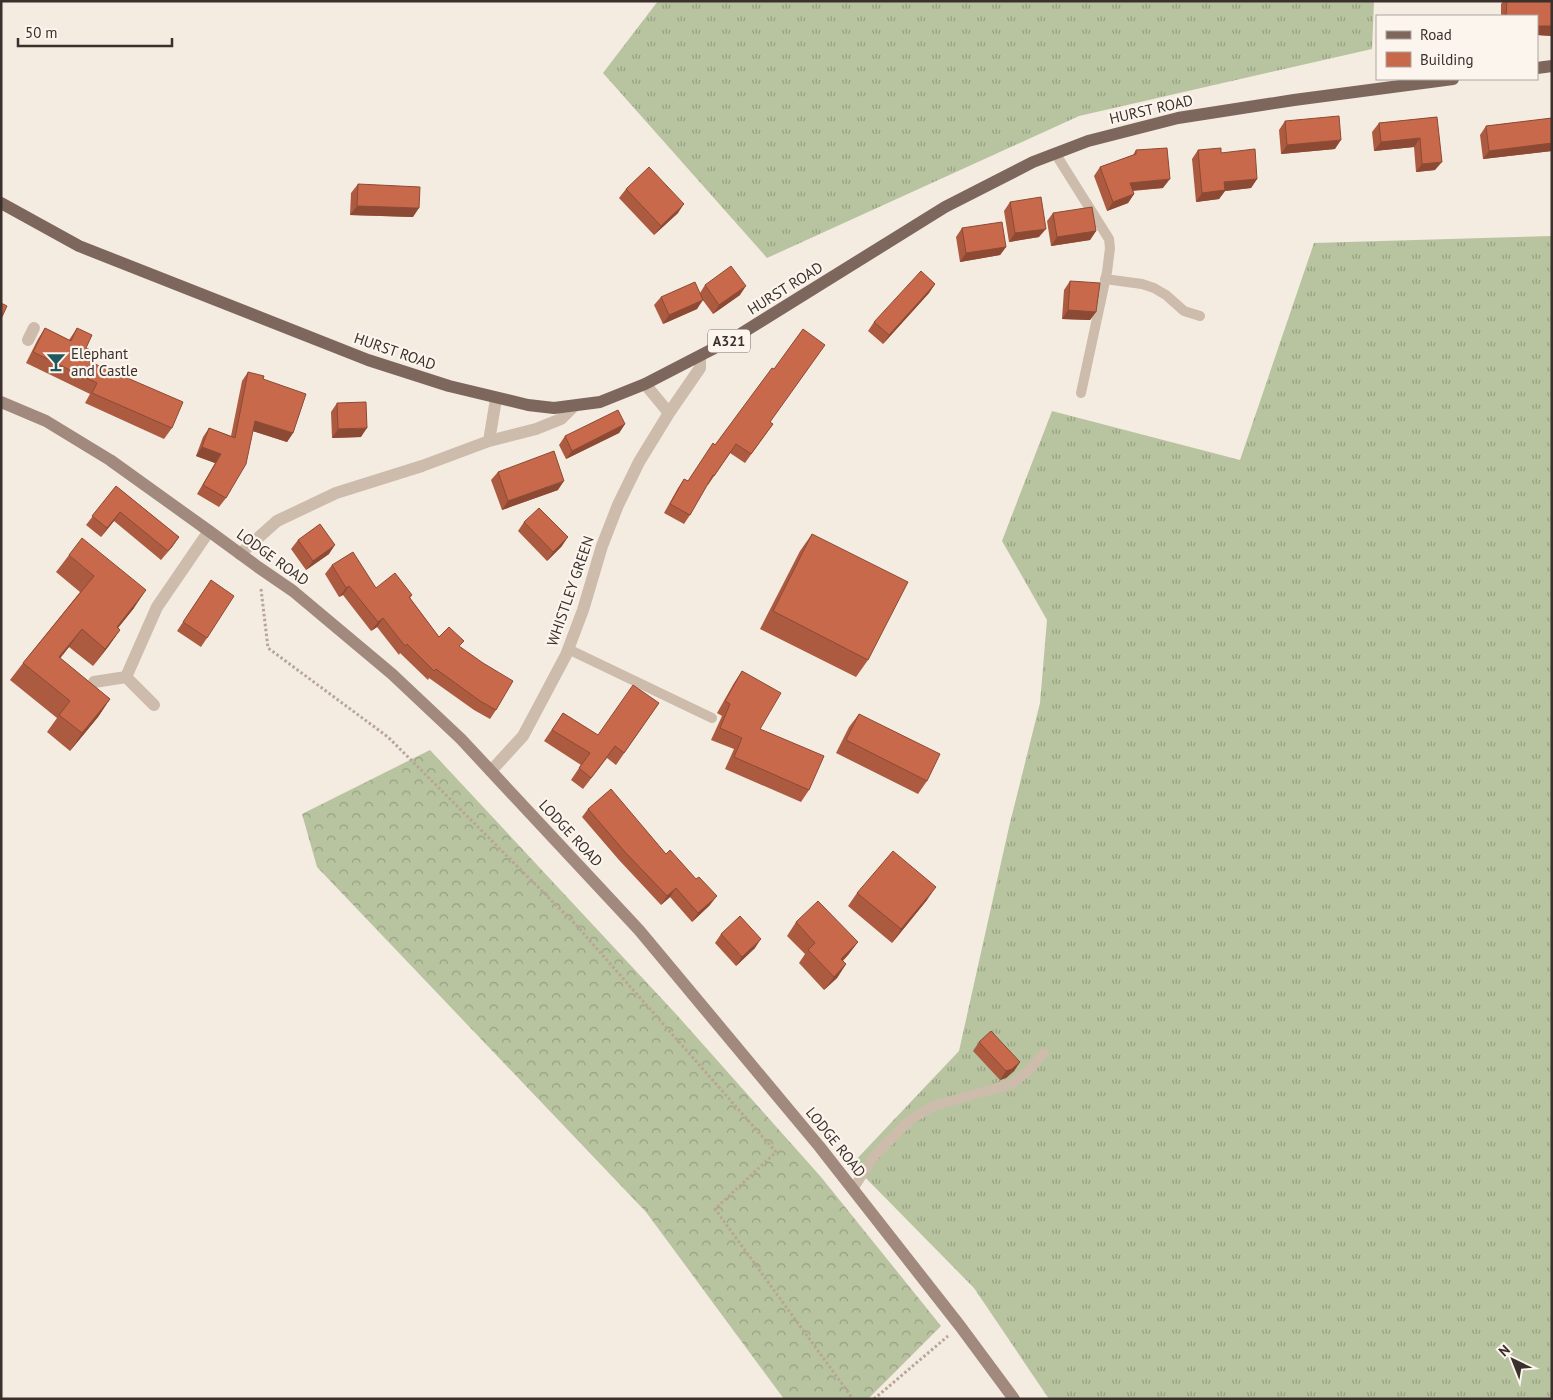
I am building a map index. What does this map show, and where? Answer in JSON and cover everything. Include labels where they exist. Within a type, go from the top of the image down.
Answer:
[{"type":"main road","points":[[1538,68],[1552,66]]},
{"type":"main road","name":"HURST ROAD","points":[[1,203],[79,246],[368,360],[496,399],[554,408],[600,402],[645,384],[734,338],[944,207],[1033,162],[1055,153],[1088,141],[1178,118],[1444,80]]},
{"type":"main road","name":"LODGE ROAD","points":[[1,402],[46,421],[110,460],[293,591],[392,674],[461,739],[639,930],[819,1146],[960,1326],[1014,1399]]},
{"type":"street","points":[[28,340],[34,328]]},
{"type":"street","name":"WHISTLEY GREEN","points":[[491,771],[524,736],[568,649],[583,610],[602,546],[618,505],[639,462],[700,368],[700,356]]},
{"type":"street","points":[[645,384],[669,414]]},
{"type":"street","points":[[489,441],[496,399]]},
{"type":"street","points":[[240,554],[278,521],[336,493],[422,466],[489,441],[536,429],[561,418],[574,406]]},
{"type":"street","points":[[126,677],[157,607],[209,531]]},
{"type":"street","points":[[94,682],[126,677]]},
{"type":"street","points":[[126,677],[154,705]]},
{"type":"lane","points":[[1055,153],[1109,239],[1110,248],[1081,393]]},
{"type":"lane","points":[[1105,279],[1142,284],[1154,288],[1166,295],[1184,312],[1200,316]]},
{"type":"lane","points":[[568,649],[712,718]]},
{"type":"lane","points":[[853,1189],[874,1156],[910,1120],[932,1106],[1011,1084],[1028,1071],[1044,1053]]},
{"type":"path","points":[[258,567],[268,648],[388,737],[576,925],[776,1152],[715,1208],[853,1399]]},
{"type":"path","points":[[874,1399],[960,1326]]},
{"type":"green space","points":[[658,1],[1374,1],[1372,49],[1079,116],[767,258],[603,73]]},
{"type":"green space","points":[[1552,236],[1552,1399],[1049,1399],[974,1288],[852,1164],[959,1051],[1009,827],[1040,703],[1047,620],[1002,541],[1052,411],[1240,460],[1314,243]]},
{"type":"green space","points":[[430,750],[676,1014],[821,1177],[941,1326],[868,1399],[784,1399],[646,1212],[317,867],[302,814]]},
{"type":"building","points":[[1507,1],[1552,1],[1552,26],[1538,26],[1538,15],[1506,15]]},
{"type":"building","points":[[1339,116],[1341,140],[1287,145],[1285,121]]},
{"type":"building","points":[[1437,117],[1442,162],[1422,164],[1420,138],[1381,142],[1379,123]]},
{"type":"building","points":[[1552,118],[1552,143],[1489,151],[1486,126]]},
{"type":"building","points":[[1167,148],[1170,179],[1130,183],[1134,194],[1113,202],[1100,167],[1136,154],[1136,150]]},
{"type":"building","points":[[1221,148],[1221,153],[1255,149],[1257,179],[1224,182],[1225,190],[1202,193],[1198,150]]},
{"type":"building","points":[[649,167],[684,204],[661,226],[626,189]]},
{"type":"building","points":[[358,184],[420,187],[419,208],[357,206]]},
{"type":"building","points":[[1041,197],[1046,229],[1015,233],[1010,202]]},
{"type":"building","points":[[1092,207],[1096,231],[1057,237],[1053,213]]},
{"type":"building","points":[[1002,222],[1006,247],[966,253],[962,228]]},
{"type":"building","points":[[731,266],[746,286],[719,305],[705,285]]},
{"type":"building","points":[[921,271],[935,284],[889,335],[874,322]]},
{"type":"building","points":[[1070,281],[1100,283],[1096,312],[1068,310]]},
{"type":"building","points":[[695,282],[703,300],[669,315],[661,297]]},
{"type":"building","points":[[1,303],[7,306],[1,319]]},
{"type":"building","points":[[45,328],[71,341],[77,328],[92,335],[86,348],[93,351],[88,361],[183,402],[172,428],[92,393],[97,383],[33,352]]},
{"type":"building","points":[[803,329],[825,345],[770,422],[773,424],[751,454],[736,444],[713,475],[690,515],[670,504],[684,479],[688,481],[713,443],[715,445]]},
{"type":"building","points":[[248,372],[264,376],[263,379],[306,394],[293,433],[255,421],[246,464],[226,498],[203,485],[221,454],[202,447],[209,428],[235,438]]},
{"type":"building","points":[[366,402],[367,428],[338,429],[337,403]]},
{"type":"building","points":[[618,410],[625,424],[572,451],[565,436]]},
{"type":"building","points":[[554,451],[564,481],[508,501],[498,472]]},
{"type":"building","points":[[116,486],[179,537],[168,551],[120,512],[107,528],[92,516]]},
{"type":"building","points":[[539,508],[568,537],[553,552],[524,522]]},
{"type":"building","points":[[320,524],[335,545],[313,561],[298,540]]},
{"type":"building","points":[[812,534],[908,582],[868,660],[773,611]]},
{"type":"building","points":[[82,538],[146,590],[117,627],[120,630],[105,649],[82,629],[59,657],[110,699],[82,733],[59,715],[70,701],[23,663],[94,576],[69,555]]},
{"type":"building","points":[[353,552],[376,588],[395,573],[412,595],[409,597],[439,637],[449,627],[464,641],[459,646],[513,681],[496,710],[480,701],[436,669],[434,671],[407,644],[405,646],[383,618],[378,622],[349,586],[346,588],[332,565]]},
{"type":"building","points":[[211,580],[234,596],[207,638],[183,622]]},
{"type":"building","points":[[742,671],[781,693],[760,729],[824,756],[809,790],[734,757],[742,738],[720,728],[730,704],[725,701]]},
{"type":"building","points":[[633,685],[659,703],[624,753],[615,746],[591,778],[579,768],[590,753],[552,730],[563,713],[598,735]]},
{"type":"building","points":[[859,714],[940,754],[927,781],[846,740]]},
{"type":"building","points":[[611,789],[666,854],[670,850],[696,879],[699,877],[717,896],[698,913],[676,888],[667,896],[625,852],[588,809]]},
{"type":"building","points":[[893,851],[936,887],[901,929],[857,893]]},
{"type":"building","points":[[818,901],[858,942],[841,959],[846,964],[834,977],[808,950],[815,943],[796,922]]},
{"type":"building","points":[[740,916],[761,939],[742,957],[721,934]]},
{"type":"building","points":[[991,1031],[1020,1062],[1012,1069],[1006,1071],[979,1042]]},
{"type":"place","name":"Elephant and Castle","points":[[56,362]]}]
